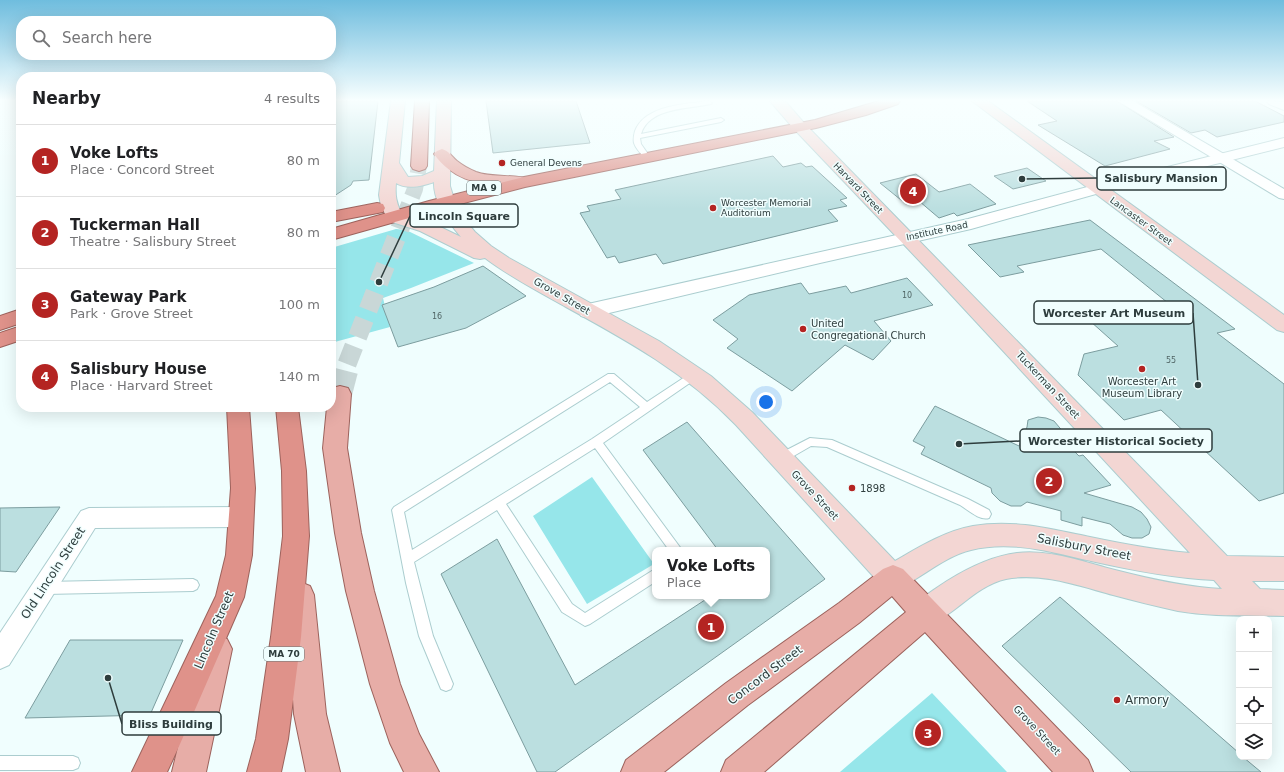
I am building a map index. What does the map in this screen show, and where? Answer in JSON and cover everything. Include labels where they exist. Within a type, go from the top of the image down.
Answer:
[{"type":"highway","name":"MA 9","points":[[336,217],[392,211],[446,198],[742,137]]},
{"type":"highway","name":"MA 9","points":[[336,233],[392,211]]},
{"type":"highway","points":[[0,323],[16,318]]},
{"type":"highway","points":[[0,340],[16,335]]},
{"type":"highway","points":[[0,344],[16,341]]},
{"type":"highway","name":"Lincoln Street","points":[[149,772],[169,733],[230,597],[238,555],[243,488],[237,412]]},
{"type":"highway","name":"MA 70","points":[[264,772],[273,733],[286,637],[296,536],[294,471],[288,412]]},
{"type":"main road","points":[[392,211],[388,195],[395,137]]},
{"type":"main road","points":[[419,166],[420,137]]},
{"type":"main road","points":[[443,137],[442,181],[446,198]]},
{"type":"main road","name":"Harvard Street","points":[[809,137],[908,238]]},
{"type":"main road","name":"Lancaster Street","points":[[1027,137],[1284,325]]},
{"type":"main road","points":[[442,154],[456,169],[472,176],[498,181],[524,182]]},
{"type":"main road","points":[[392,165],[403,181],[423,181],[442,173]]},
{"type":"main road","name":"Grove Street","points":[[446,198],[456,218],[470,237],[481,246],[513,268],[664,355],[694,375],[731,404],[1076,772]]},
{"type":"main road","name":"Grove Street","points":[[392,211],[471,250],[513,268]]},
{"type":"main road","name":"Tuckerman Street","points":[[908,238],[1253,602]]},
{"type":"main road","points":[[340,394],[335,448],[348,533],[359,584],[385,684],[406,743],[422,772]]},
{"type":"main road","name":"Salisbury Street","points":[[893,578],[918,561],[952,544],[971,538],[994,535],[1016,535],[1041,538],[1169,564],[1284,569]]},
{"type":"main road","points":[[296,536],[310,714],[323,772]]},
{"type":"main road","points":[[738,772],[926,613],[951,595],[985,574],[1006,567],[1021,565],[1038,566],[1083,574],[1132,587],[1202,600],[1284,603]]},
{"type":"main road","name":"Concord Street","points":[[638,772],[737,694],[849,613],[893,578]]},
{"type":"main road","points":[[190,772],[212,667],[230,597]]},
{"type":"street","points":[[1185,137],[1284,195]]},
{"type":"street","name":"Institute Road","points":[[588,311],[971,224],[1097,189],[1284,142]]},
{"type":"street","name":"Old Lincoln Street","points":[[0,656],[89,518],[241,517]]},
{"type":"lane","points":[[637,137],[638,143],[647,156]]},
{"type":"lane","points":[[1187,166],[1216,182]]},
{"type":"lane","points":[[408,559],[596,442],[694,375]]},
{"type":"lane","points":[[446,684],[426,636],[412,583],[398,510],[611,377],[647,407]]},
{"type":"lane","points":[[596,442],[674,547]]},
{"type":"lane","points":[[781,458],[810,442],[828,443],[964,502],[985,514]]},
{"type":"lane","points":[[498,502],[566,608],[585,620],[652,577]]},
{"type":"lane","points":[[44,588],[193,586]]},
{"type":"lane","points":[[0,762],[73,763]]},
{"type":"shaded area","points":[[396,229],[406,230],[474,263],[383,298],[390,327],[336,342],[336,247]]},
{"type":"shaded area","points":[[592,477],[652,561],[652,565],[587,604],[533,516]]},
{"type":"shaded area","points":[[932,693],[1007,772],[840,772]]},
{"type":"building","points":[[336,137],[374,137],[369,180],[353,181],[351,185],[336,195]]},
{"type":"building","points":[[491,137],[588,137],[590,143],[493,153]]},
{"type":"building","points":[[1058,137],[1174,137],[1154,141],[1170,149],[1105,166]]},
{"type":"building","name":"Worcester Memorial Auditorium","points":[[773,156],[783,167],[801,163],[806,167],[812,166],[847,198],[840,200],[847,206],[828,210],[838,221],[663,264],[656,254],[619,263],[615,256],[607,258],[580,213],[590,211],[587,206],[621,199],[615,190]]},
{"type":"building","points":[[1027,168],[1046,181],[1013,189],[994,176]]},
{"type":"building","points":[[916,174],[939,192],[970,184],[996,204],[957,216],[954,213],[939,218],[919,201],[906,204],[880,183]]},
{"type":"building","points":[[1090,220],[1235,329],[1217,333],[1284,384],[1284,493],[1259,501],[1161,410],[1124,420],[1078,375],[1084,354],[1118,346],[1090,321],[1168,303],[1101,249],[1017,266],[1024,272],[1000,277],[968,245]]},
{"type":"building","points":[[483,266],[526,296],[466,328],[398,347],[382,305],[434,287]]},
{"type":"building","name":"United Congregational Church","points":[[907,278],[933,305],[874,321],[891,341],[873,360],[845,345],[792,391],[727,348],[738,339],[713,320],[749,295],[801,283],[809,294],[846,286],[851,293]]},
{"type":"building","points":[[935,406],[1019,446],[1027,427],[1028,420],[1038,417],[1054,421],[1065,434],[1063,440],[1079,456],[1083,455],[1111,485],[1084,493],[1132,507],[1141,512],[1151,527],[1149,534],[1142,538],[1132,538],[1123,535],[1110,524],[1082,517],[1082,526],[1061,520],[1061,511],[1027,502],[1021,506],[1011,506],[1000,501],[992,493],[991,488],[921,454],[925,447],[913,441]]},
{"type":"building","points":[[687,422],[825,579],[555,772],[537,772],[441,574],[497,539],[575,685],[706,599],[770,599],[770,547],[716,547],[643,450]]},
{"type":"building","points":[[60,507],[16,572],[0,571],[0,508]]},
{"type":"building","name":"Armory","points":[[1060,597],[1236,750],[1236,760],[1247,760],[1261,772],[1131,772],[1002,646]]},
{"type":"building","points":[[70,640],[183,640],[150,715],[25,718]]},
{"type":"tunnel","points":[[403,219],[415,189],[419,166]]},
{"type":"tunnel","points":[[347,364],[404,218]]},
{"type":"tunnel","points":[[340,394],[348,363]]},
{"type":"place","name":"General Devens","points":[[502,163]]},
{"type":"place","name":"Salisbury Mansion","points":[[1022,179]]},
{"type":"place","name":"Salisbury House","points":[[913,191]]},
{"type":"place","name":"Worcester Memorial Auditorium","points":[[713,208]]},
{"type":"place","name":"Lincoln Square","points":[[379,282]]},
{"type":"place","name":"United Congregational Church","points":[[803,329]]},
{"type":"place","name":"Worcester Art Museum Library","points":[[1142,369]]},
{"type":"place","name":"Worcester Art Museum","points":[[1198,385]]},
{"type":"place","name":"Worcester Historical Society","points":[[959,444]]},
{"type":"place","name":"Tuckerman Hall","points":[[1049,481]]},
{"type":"place","name":"1898","points":[[852,488]]},
{"type":"place","name":"Voke Lofts","points":[[711,627]]},
{"type":"place","name":"Bliss Building","points":[[108,678]]},
{"type":"place","name":"Armory","points":[[1117,700]]},
{"type":"place","name":"Gateway Park","points":[[928,733]]}]
